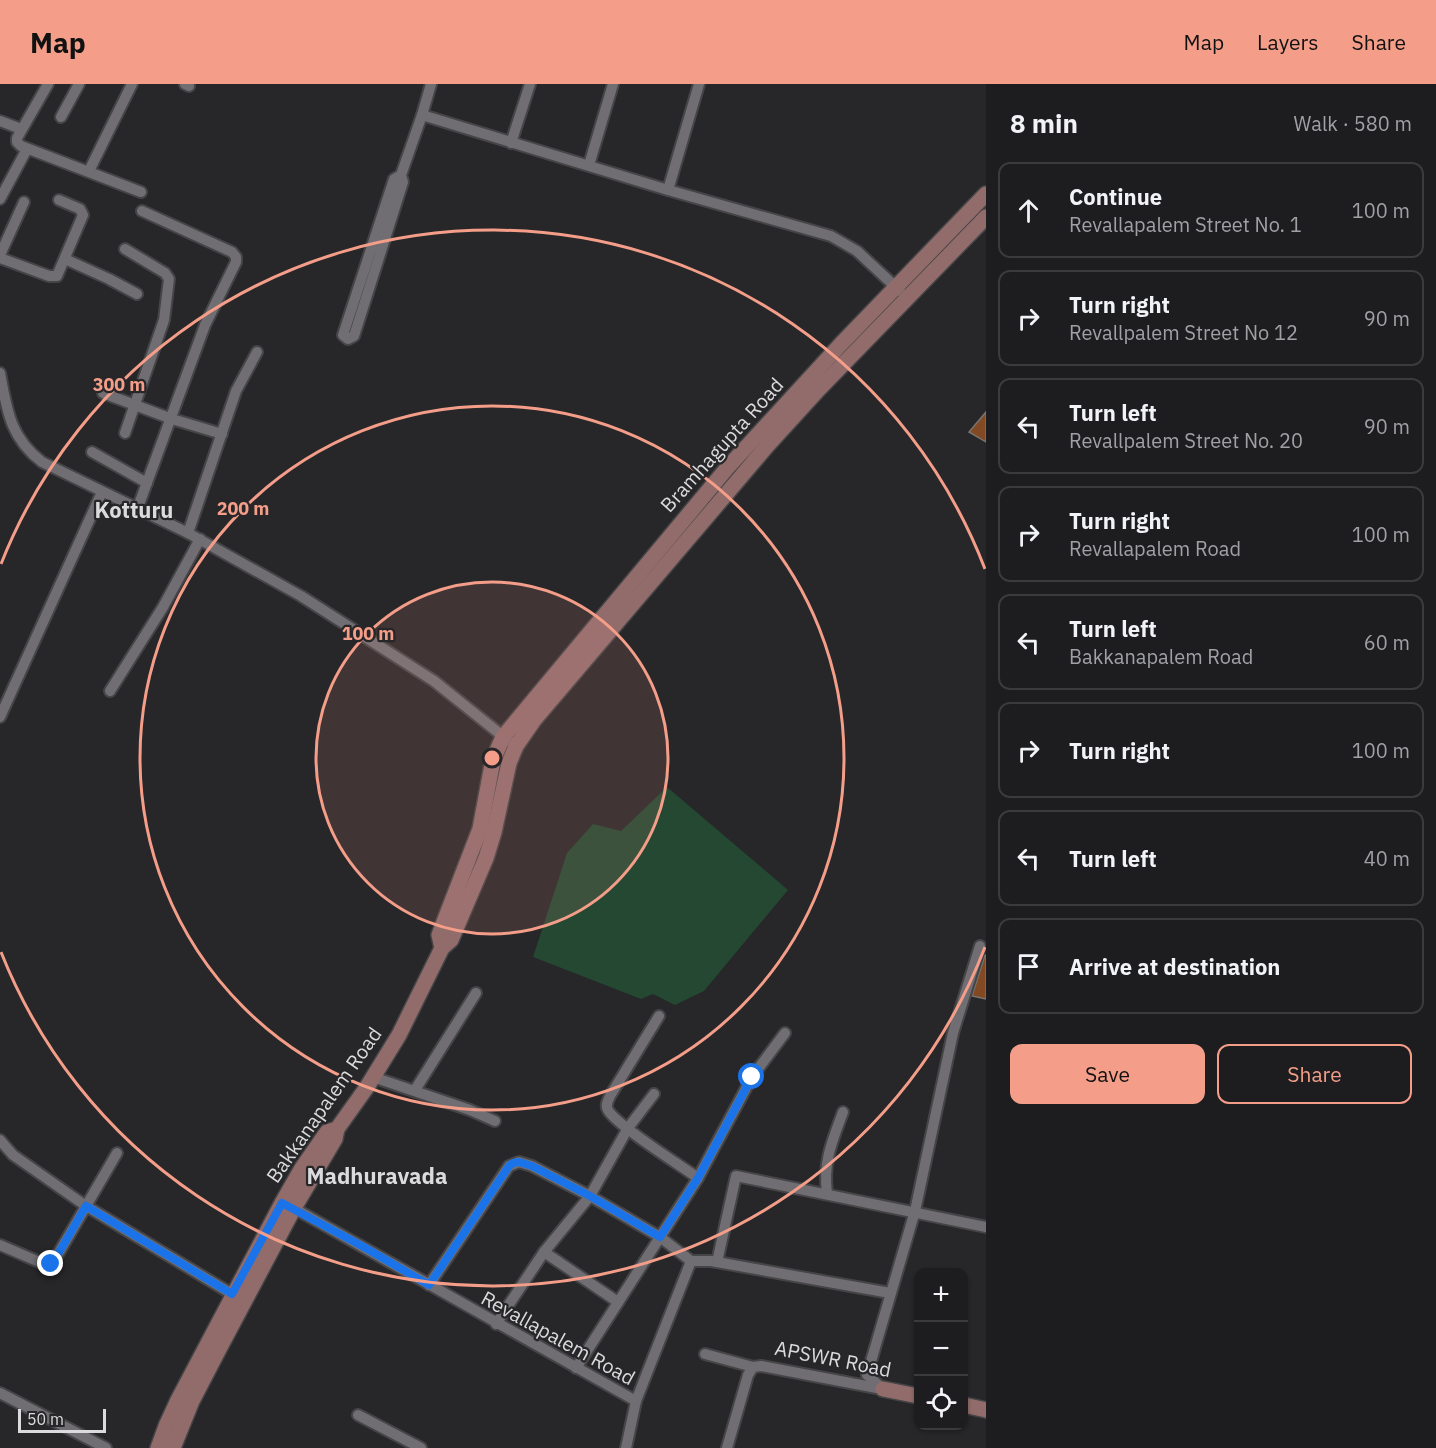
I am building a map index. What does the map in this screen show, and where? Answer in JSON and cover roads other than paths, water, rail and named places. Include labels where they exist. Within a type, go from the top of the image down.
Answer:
[{"type":"street","points":[[48,84],[21,129],[17,142],[27,149],[141,192]]},
{"type":"street","points":[[61,117],[79,84]]},
{"type":"street","points":[[89,171],[132,84]]},
{"type":"street","points":[[401,175],[394,179],[343,335],[348,339],[354,336],[361,315],[403,182],[401,175],[431,84]]},
{"type":"street","points":[[511,143],[530,84]]},
{"type":"street","points":[[589,165],[613,84]]},
{"type":"street","points":[[668,190],[699,84]]},
{"type":"street","points":[[422,115],[668,190],[831,236],[857,251],[902,293]]},
{"type":"street","points":[[0,121],[21,129]]},
{"type":"street","points":[[0,199],[27,149]]},
{"type":"street","name":"Bramhagupta Road","points":[[509,742],[534,720],[767,446],[986,194]]},
{"type":"street","points":[[24,202],[0,257],[54,277],[60,272],[83,215],[80,209],[59,200]]},
{"type":"street","points":[[138,507],[205,325],[236,262],[236,257],[232,252],[142,211]]},
{"type":"street","name":"Bramhagupta Road","points":[[902,293],[986,217]]},
{"type":"street","points":[[125,249],[165,273],[169,279],[164,320],[125,434]]},
{"type":"street","points":[[65,260],[102,275],[137,294]]},
{"type":"street","points":[[188,533],[239,385],[257,351]]},
{"type":"street","points":[[0,373],[16,435],[28,451],[42,462],[200,539],[301,596],[434,681],[509,742]]},
{"type":"street","points":[[104,393],[222,434]]},
{"type":"street","points":[[92,452],[147,483]]},
{"type":"street","points":[[0,717],[102,492]]},
{"type":"street","points":[[110,692],[163,608],[200,539]]},
{"type":"street","name":"Bakkanapalem Road","points":[[158,1448],[178,1400],[232,1294],[288,1205],[327,1132],[336,1129],[374,1077],[399,1035],[442,948],[451,940],[486,858],[494,832],[509,763],[509,742]]},
{"type":"street","points":[[882,1389],[867,1375],[915,1211],[953,1033],[980,946]]},
{"type":"street","points":[[415,1090],[476,993]]},
{"type":"street","points":[[659,1016],[606,1105],[608,1111],[628,1128],[698,1178]]},
{"type":"street","points":[[576,1368],[698,1178],[752,1077],[785,1033]]},
{"type":"street","points":[[374,1077],[495,1121]]},
{"type":"street","points":[[496,1324],[544,1252],[590,1196],[628,1128],[654,1094]]},
{"type":"street","points":[[827,1194],[825,1174],[828,1156],[843,1112]]},
{"type":"street","points":[[0,1140],[13,1155],[86,1206],[232,1294]]},
{"type":"street","points":[[0,1245],[44,1264],[51,1264],[117,1153]]},
{"type":"street","points":[[429,1285],[509,1166],[519,1162],[532,1166],[590,1196],[660,1237],[691,1261],[717,1262],[890,1293]]},
{"type":"street","points":[[717,1262],[736,1176],[986,1227]]},
{"type":"street","points":[[173,1448],[192,1401],[288,1205]]},
{"type":"street","name":"Revallapalem Road","points":[[288,1205],[636,1401],[691,1261]]},
{"type":"street","points":[[544,1252],[618,1302]]},
{"type":"street","points":[[705,1354],[753,1367]]},
{"type":"street","name":"APSWR Road","points":[[727,1448],[748,1375],[753,1367],[761,1366],[914,1395]]},
{"type":"street","points":[[0,1393],[106,1448]]},
{"type":"street","points":[[626,1448],[636,1401]]},
{"type":"street","points":[[968,1406],[986,1410]]},
{"type":"street","points":[[358,1415],[421,1448]]},
{"type":"district","name":"Kotturu","points":[[134,510]]},
{"type":"district","name":"Madhuravada","points":[[377,1176]]}]
